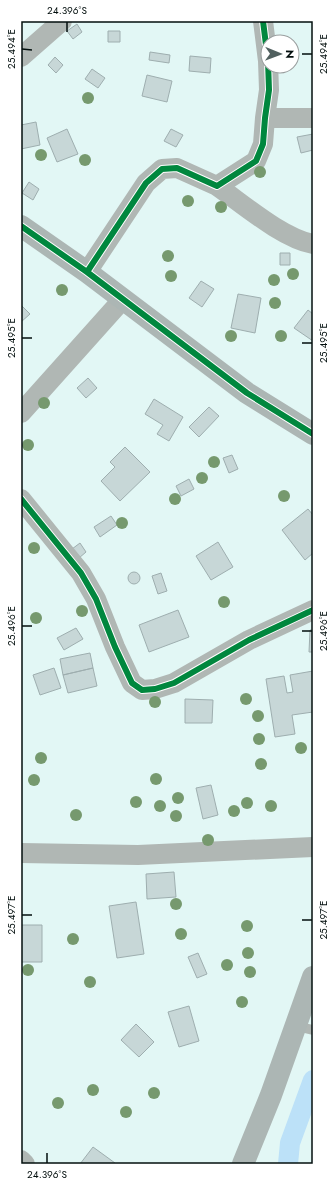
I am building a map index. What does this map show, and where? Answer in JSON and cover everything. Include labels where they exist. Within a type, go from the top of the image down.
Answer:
[{"type":"street","points":[[21,57],[62,21]]},
{"type":"street","points":[[217,186],[256,161],[263,144],[269,90],[268,61],[263,21]]},
{"type":"street","points":[[265,118],[313,118]]},
{"type":"street","points":[[87,272],[146,183],[162,169],[177,168],[217,186],[272,226],[305,243],[313,244]]},
{"type":"street","points":[[21,226],[87,272],[247,392],[313,434]]},
{"type":"street","points":[[21,413],[123,299]]},
{"type":"street","points":[[21,499],[82,573],[96,599],[114,647],[132,683],[142,690],[155,689],[174,683],[249,640],[313,610]]},
{"type":"street","points":[[21,853],[138,855],[313,848]]},
{"type":"street","points":[[242,1164],[271,1095],[304,1028],[313,977]]},
{"type":"street","points":[[21,1160],[25,1164]]},
{"type":"building","points":[[77,24],[82,32],[73,39],[67,31]]},
{"type":"building","points":[[108,31],[120,31],[120,42],[108,42]]},
{"type":"building","points":[[150,52],[170,55],[169,63],[149,60]]},
{"type":"building","points":[[190,56],[211,58],[210,73],[189,71]]},
{"type":"building","points":[[55,57],[63,65],[56,73],[48,65]]},
{"type":"building","points":[[92,69],[105,78],[98,88],[85,79]]},
{"type":"building","points":[[147,75],[172,81],[167,102],[142,96]]},
{"type":"building","points":[[36,122],[40,145],[21,149],[21,125]]},
{"type":"building","points":[[67,129],[78,154],[57,162],[47,138]]},
{"type":"building","points":[[171,129],[183,135],[176,147],[164,141]]},
{"type":"building","points":[[313,134],[313,150],[301,153],[297,137]]},
{"type":"building","points":[[29,182],[39,189],[33,200],[22,193]]},
{"type":"building","points":[[280,253],[290,253],[290,265],[280,265]]},
{"type":"building","points":[[201,281],[214,289],[202,307],[189,298]]},
{"type":"building","points":[[238,294],[261,298],[255,333],[231,328]]},
{"type":"building","points":[[21,305],[30,314],[21,322]]},
{"type":"building","points":[[308,310],[313,314],[313,341],[294,328]]},
{"type":"building","points":[[88,378],[97,388],[86,398],[77,388]]},
{"type":"building","points":[[154,399],[183,417],[169,441],[157,434],[163,425],[145,414]]},
{"type":"building","points":[[209,407],[219,416],[199,437],[189,427]]},
{"type":"building","points":[[125,447],[150,472],[120,501],[101,481],[115,467],[110,462]]},
{"type":"building","points":[[232,455],[238,469],[229,473],[223,458]]},
{"type":"building","points":[[189,479],[194,489],[181,496],[176,486]]},
{"type":"building","points":[[308,509],[313,515],[313,553],[305,560],[282,530]]},
{"type":"building","points":[[111,516],[117,525],[100,537],[94,527]]},
{"type":"building","points":[[218,542],[233,567],[211,580],[196,556]]},
{"type":"building","points":[[80,543],[86,552],[79,558],[72,549]]},
{"type":"building","points":[[134,572],[138,574],[140,578],[138,582],[134,584],[130,582],[128,578],[130,574]]},
{"type":"building","points":[[161,573],[167,591],[158,594],[152,576]]},
{"type":"building","points":[[178,610],[189,637],[149,652],[139,625]]},
{"type":"building","points":[[76,628],[83,639],[64,650],[57,638]]},
{"type":"building","points":[[310,630],[313,630],[313,652],[309,652]]},
{"type":"building","points":[[90,653],[93,668],[63,675],[60,659]]},
{"type":"building","points":[[54,668],[61,688],[40,695],[33,675]]},
{"type":"building","points":[[93,668],[97,686],[68,693],[63,675]]},
{"type":"building","points":[[313,671],[313,712],[292,715],[295,734],[275,737],[266,679],[284,676],[287,693],[293,692],[290,675]]},
{"type":"building","points":[[185,699],[213,700],[212,723],[185,723]]},
{"type":"building","points":[[211,785],[218,815],[203,819],[196,788]]},
{"type":"building","points":[[174,872],[176,897],[147,899],[146,874]]},
{"type":"building","points":[[136,902],[144,954],[117,958],[109,906]]},
{"type":"building","points":[[21,925],[42,925],[42,962],[21,962]]},
{"type":"building","points":[[198,953],[207,974],[197,978],[188,957]]},
{"type":"building","points":[[189,1006],[199,1041],[179,1047],[168,1012]]},
{"type":"building","points":[[136,1024],[154,1042],[139,1057],[121,1040]]},
{"type":"building","points":[[93,1147],[115,1163],[80,1164]]},
{"type":"waterway","points":[[288,1164],[290,1143],[313,1080]]},
{"type":"cycle path","points":[[87,272],[146,183],[162,169],[177,168],[217,186],[256,161],[263,144],[269,90],[268,61],[263,21]]},
{"type":"cycle path","points":[[21,226],[87,272],[247,393],[313,434]]},
{"type":"cycle path","points":[[21,499],[81,573],[96,599],[115,647],[132,683],[142,690],[155,689],[174,683],[249,640],[313,610]]}]
